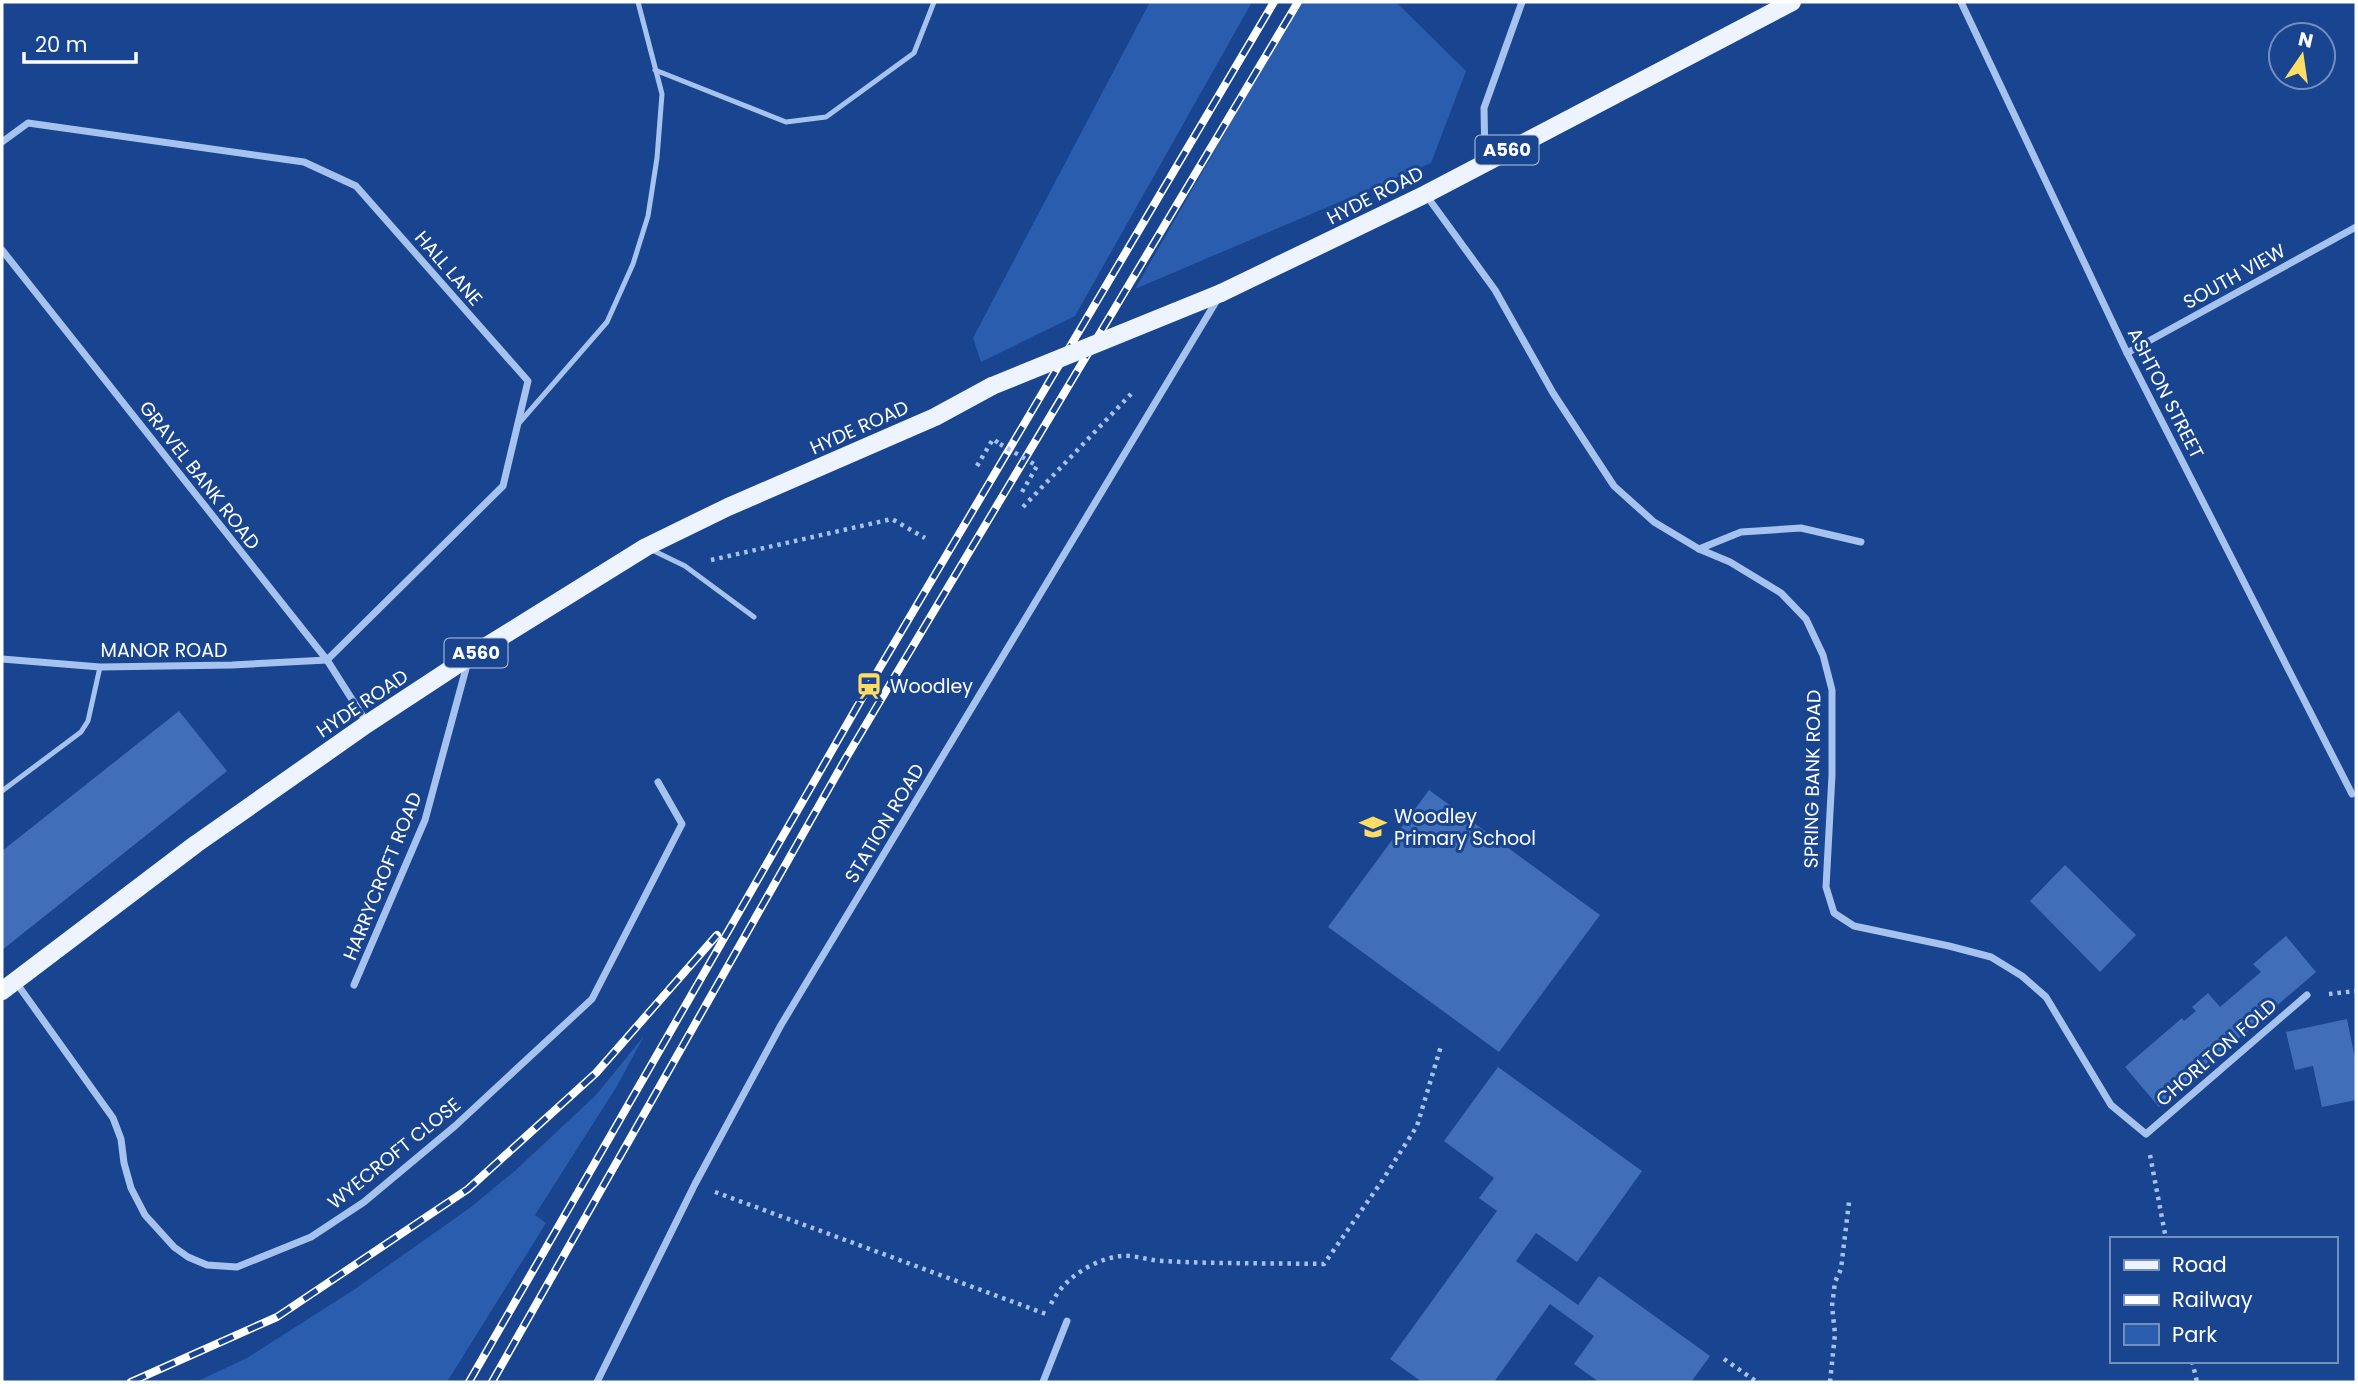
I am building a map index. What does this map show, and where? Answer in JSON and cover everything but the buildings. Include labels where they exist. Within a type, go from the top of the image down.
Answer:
[{"type":"main road","name":"HYDE ROAD","points":[[8,986],[196,844],[367,724],[646,547],[935,417],[992,386],[1221,293],[1426,194],[1792,2]]},
{"type":"street","points":[[1485,162],[1484,108],[1521,2]]},
{"type":"street","name":"ASHTON STREET","points":[[1961,2],[2127,353],[2352,794]]},
{"type":"street","name":"HALL LANE","points":[[2,142],[28,123],[304,162],[356,186],[528,381],[503,486],[327,660]]},
{"type":"street","name":"SPRING BANK ROAD","points":[[1426,194],[1495,290],[1553,393],[1614,486],[1654,522],[1699,550],[1730,562],[1781,593],[1806,619],[1823,655],[1832,690],[1832,775],[1826,887],[1834,913],[1854,926],[1991,957],[2022,976],[2046,997],[2111,1105],[2146,1134]]},
{"type":"street","name":"SOUTH VIEW","points":[[2127,353],[2356,227]]},
{"type":"street","name":"GRAVEL BANK ROAD","points":[[2,250],[327,660],[367,724]]},
{"type":"street","name":"STATION ROAD","points":[[597,1382],[695,1184],[781,1025],[1221,293]]},
{"type":"street","points":[[1699,550],[1741,532],[1801,528],[1861,542]]},
{"type":"street","name":"HARRYCROFT ROAD","points":[[354,985],[425,820],[469,657]]},
{"type":"street","name":"MANOR ROAD","points":[[2,659],[100,667],[327,660]]},
{"type":"street","name":"WYECROFT CLOSE","points":[[8,986],[113,1118],[121,1139],[131,1188],[145,1215],[174,1247],[188,1257],[207,1265],[237,1267],[311,1237],[364,1202],[455,1126],[592,999],[682,824],[659,782]]},
{"type":"street","name":"CHORLTON FOLD","points":[[2146,1134],[2308,995]]},
{"type":"street","points":[[1043,1382],[1067,1321]]},
{"type":"lane","points":[[518,424],[607,322],[633,264],[648,216],[657,158],[662,94],[638,2]]},
{"type":"lane","points":[[655,70],[786,122],[826,117],[914,53],[934,2]]},
{"type":"lane","points":[[646,547],[685,566],[754,617]]},
{"type":"lane","points":[[2,791],[81,732],[88,721],[100,667]]},
{"type":"path","points":[[1023,508],[1139,386]]},
{"type":"path","points":[[977,466],[993,439],[1037,466],[1022,492]]},
{"type":"path","points":[[685,566],[892,519],[925,538]]},
{"type":"path","points":[[1046,1314],[1057,1292],[1073,1276],[1113,1257],[1130,1255],[1158,1261],[1324,1264],[1417,1126],[1441,1046]]},
{"type":"path","points":[[2146,1134],[2166,1237]]},
{"type":"path","points":[[720,1194],[1067,1321]]},
{"type":"path","points":[[1830,1382],[1835,1334],[1832,1306],[1835,1282],[1841,1269],[1849,1202]]},
{"type":"path","points":[[1724,1359],[1757,1382]]},
{"type":"path","points":[[2192,1363],[2197,1382]]},
{"type":"green space","points":[[1150,2],[1252,2],[1075,316],[981,362],[973,338]]},
{"type":"green space","points":[[1300,2],[1396,2],[1466,71],[1431,163],[1135,289]]},
{"type":"green space","points":[[644,1036],[617,1086],[535,1215],[546,1223],[447,1382],[196,1382],[247,1358],[355,1289],[471,1207],[517,1169],[596,1095]]},
{"type":"railway","points":[[469,1382],[869,686],[1274,2]]},
{"type":"railway","points":[[492,1382],[846,758],[1298,2]]},
{"type":"railway","points":[[131,1382],[277,1317],[468,1189],[596,1073],[717,935]]},
{"type":"place","name":"Woodley","points":[[869,686]]},
{"type":"place","name":"Woodley Primary School","points":[[1373,827]]}]
